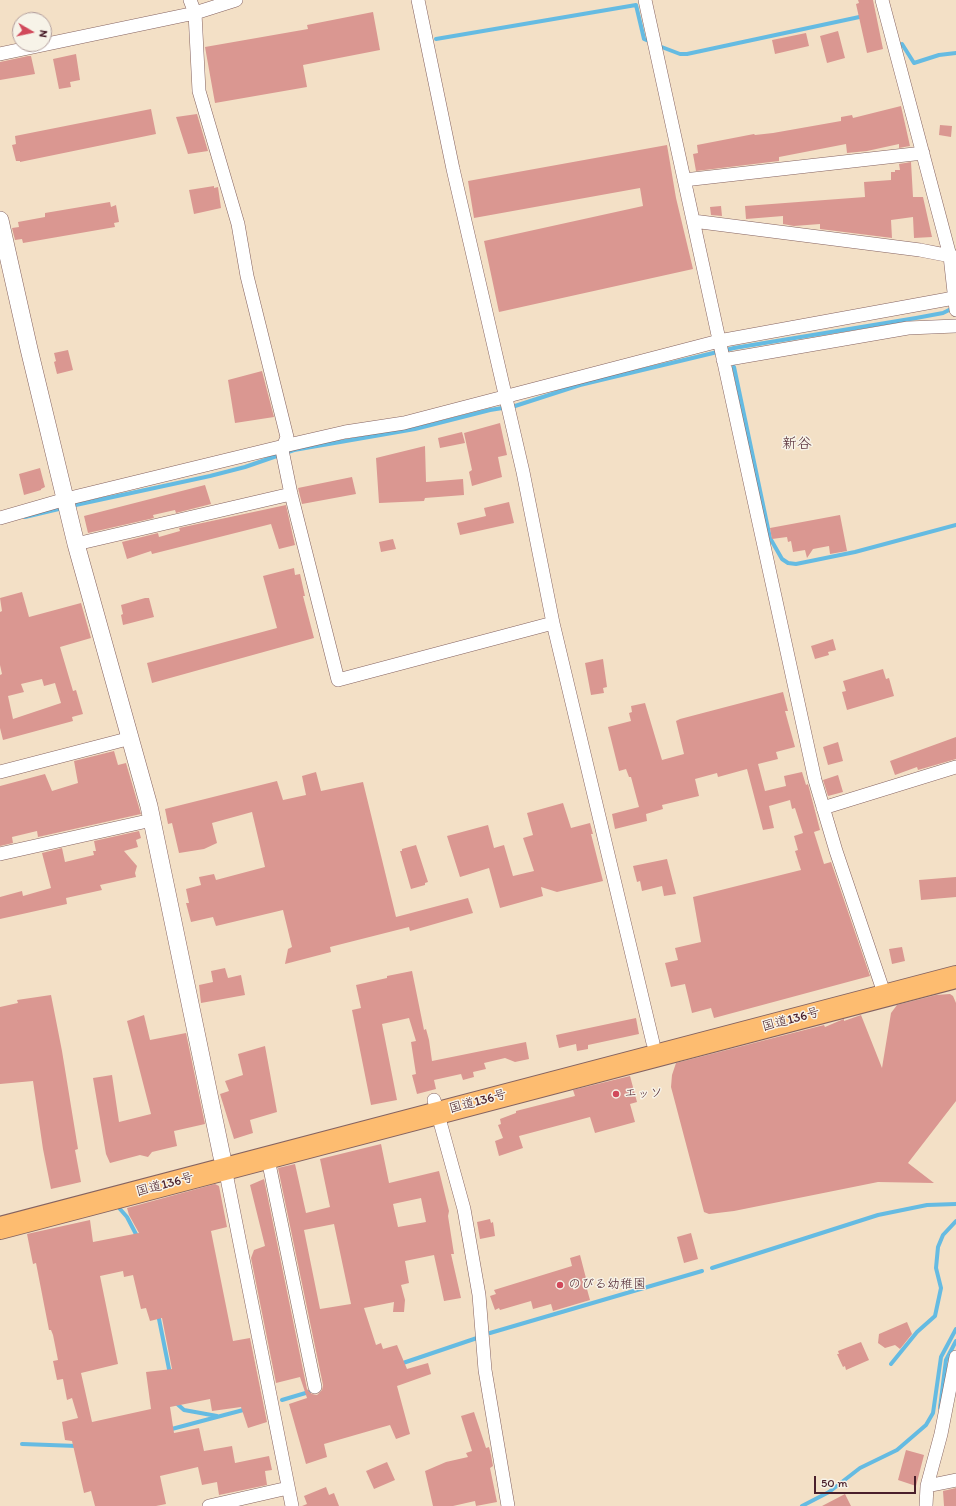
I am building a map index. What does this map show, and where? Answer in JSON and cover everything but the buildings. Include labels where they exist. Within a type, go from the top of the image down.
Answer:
[{"type":"highway","name":"国道136号","points":[[0,1228],[224,1163],[883,989],[956,963]]},
{"type":"highway","name":"国道136号","points":[[0,1215],[224,1163],[268,1159],[436,1107],[653,1044],[883,989],[956,977]]},
{"type":"street","points":[[190,0],[195,12],[199,91],[238,224],[247,276],[287,437],[282,450],[291,494],[338,680],[553,623]]},
{"type":"street","points":[[0,54],[195,12],[236,0]]},
{"type":"street","points":[[418,0],[453,169],[523,472],[553,623],[653,1044]]},
{"type":"street","points":[[645,0],[822,808],[883,989]]},
{"type":"street","points":[[0,518],[67,504],[284,446],[345,432],[404,423],[719,341],[955,302],[953,256],[882,0]]},
{"type":"street","points":[[684,180],[923,152]]},
{"type":"street","points":[[0,220],[29,349],[76,544],[152,820],[224,1163],[292,1506]]},
{"type":"street","points":[[693,222],[953,256]]},
{"type":"street","points":[[723,360],[908,328],[956,326]]},
{"type":"street","points":[[76,544],[291,494]]},
{"type":"street","points":[[0,772],[130,738]]},
{"type":"street","points":[[822,808],[956,767]]},
{"type":"street","points":[[0,854],[152,820]]},
{"type":"street","points":[[436,1107],[464,1209],[479,1295],[485,1370],[508,1506]]},
{"type":"street","points":[[268,1159],[315,1387]]},
{"type":"street","points":[[926,1506],[927,1486],[941,1434],[956,1357]]},
{"type":"street","points":[[927,1486],[956,1480]]},
{"type":"street","points":[[209,1506],[288,1488]]},
{"type":"waterway","points":[[436,39],[636,5],[644,39],[651,42]]},
{"type":"waterway","points":[[659,46],[680,54],[687,54],[864,16]]},
{"type":"waterway","points":[[902,44],[914,63],[939,55],[956,53]]},
{"type":"waterway","points":[[71,506],[210,476],[245,467],[294,450],[415,429],[490,410],[515,406],[580,385],[734,348],[916,318],[943,313],[953,308]]},
{"type":"waterway","points":[[734,367],[770,538],[782,559],[788,563],[796,564],[855,552],[956,525]]},
{"type":"waterway","points":[[25,517],[63,508]]},
{"type":"waterway","points":[[712,1268],[878,1215],[927,1205],[956,1204]]},
{"type":"waterway","points":[[120,1209],[127,1217],[138,1238]]},
{"type":"waterway","points":[[891,1364],[917,1332],[935,1316],[941,1288],[936,1268],[938,1247],[943,1235],[956,1221]]},
{"type":"waterway","points":[[490,1333],[702,1271]]},
{"type":"waterway","points":[[158,1314],[170,1374]]},
{"type":"waterway","points":[[802,1506],[829,1492],[860,1468],[897,1450],[926,1425],[933,1413],[941,1357],[956,1329]]},
{"type":"waterway","points":[[400,1364],[477,1338]]},
{"type":"waterway","points":[[940,1408],[946,1360],[956,1341]]},
{"type":"waterway","points":[[282,1400],[309,1392]]},
{"type":"waterway","points":[[175,1402],[184,1410],[217,1416]]},
{"type":"waterway","points":[[168,1430],[247,1409]]},
{"type":"waterway","points":[[22,1444],[77,1446]]},
{"type":"place","name":"エッソ","points":[[616,1094]]},
{"type":"place","name":"のびる幼稚園","points":[[560,1285]]},
{"type":"district","name":"新谷","points":[[797,444]]}]
